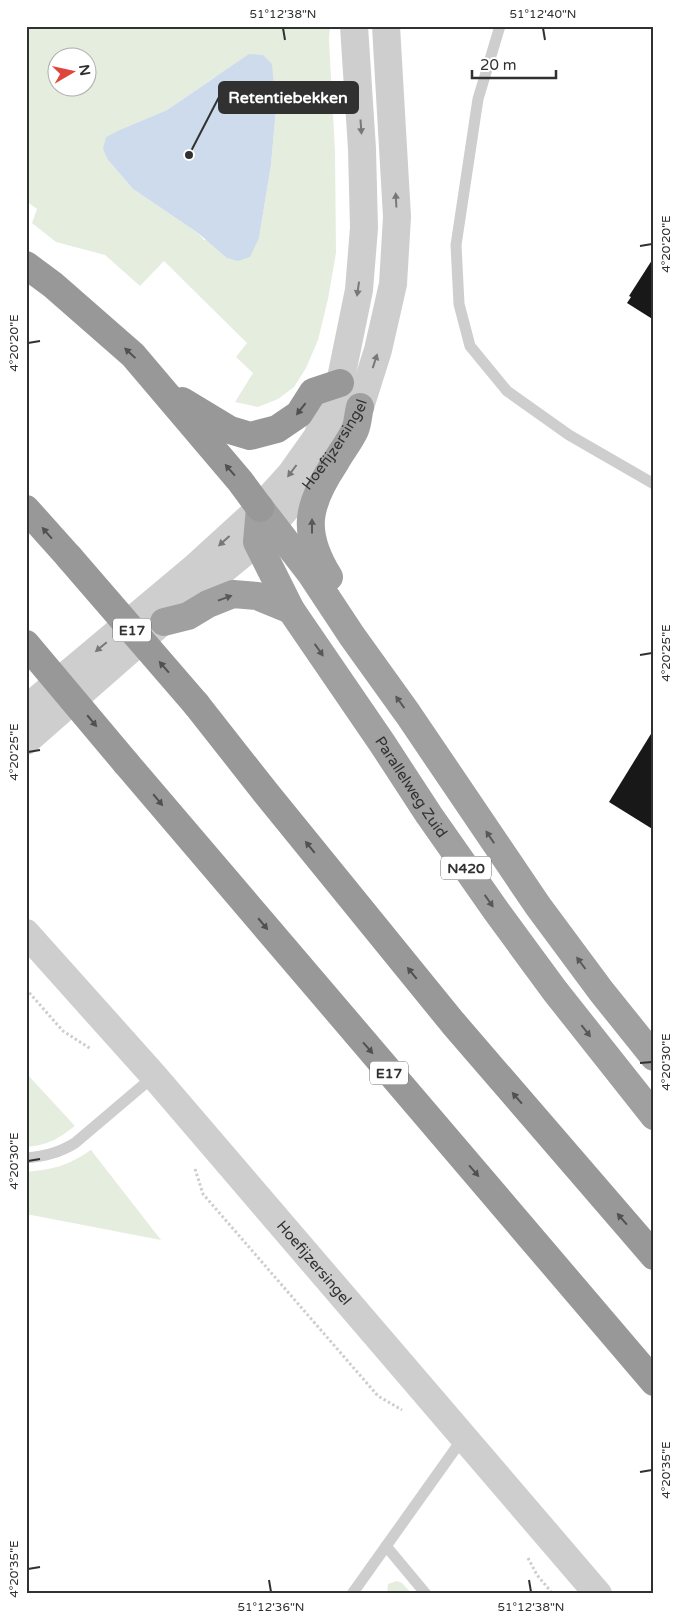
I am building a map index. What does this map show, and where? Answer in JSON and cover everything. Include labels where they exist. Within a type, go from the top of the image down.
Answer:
[{"type":"highway","points":[[26,265],[53,285],[133,355],[162,389],[263,524]]},
{"type":"highway","points":[[162,389],[230,430],[250,436],[277,430],[299,414],[313,392],[340,382]]},
{"type":"highway","points":[[352,636],[336,588],[313,547],[310,526],[314,504],[321,484],[355,429],[360,407]]},
{"type":"highway","name":"E17","points":[[26,509],[196,704],[453,1023],[654,1256]]},
{"type":"highway","name":"Parallelweg Zuid","points":[[263,524],[292,610],[429,815],[497,912],[555,991],[654,1116]]},
{"type":"highway","name":"N420","points":[[263,524],[312,574],[352,636],[408,714],[538,906],[601,991],[654,1057]]},
{"type":"highway","points":[[164,622],[188,616],[208,604],[233,594],[257,596],[292,610]]},
{"type":"highway","name":"E17","points":[[26,644],[654,1382]]},
{"type":"street","name":"Hoefijzersingel","points":[[26,709],[193,569],[263,524],[290,475],[317,437],[340,382],[359,290],[364,228],[362,149],[354,26]]},
{"type":"street","name":"Hoefijzersingel","points":[[26,741],[164,622],[263,524],[308,484],[334,450],[360,407],[378,350],[393,284],[397,217],[386,26]]},
{"type":"street","name":"Hoefijzersingel","points":[[26,933],[154,1076],[598,1594]]},
{"type":"lane","points":[[500,26],[478,99],[456,245],[459,304],[470,346],[507,391],[570,435],[654,484]]},
{"type":"lane","points":[[26,1158],[50,1155],[63,1151],[154,1076]]},
{"type":"lane","points":[[356,1592],[386,1546],[464,1436]]},
{"type":"lane","points":[[386,1546],[426,1594]]},
{"type":"path","points":[[26,989],[63,1031],[91,1050]]},
{"type":"path","points":[[194,1167],[203,1194],[378,1396],[402,1410]]},
{"type":"path","points":[[527,1557],[536,1575],[553,1594]]},
{"type":"shaded area","points":[[26,26],[330,26],[329,39],[335,152],[336,253],[318,340],[306,368],[294,387],[278,399],[258,407],[235,402],[253,373],[236,357],[247,343],[164,261],[140,286],[105,255],[56,242],[32,223],[37,209],[26,201]],"holes":[[[215,77],[276,109],[271,165],[259,238],[204,240],[198,233],[133,189],[108,160],[106,137],[167,110]]]},
{"type":"shaded area","points":[[26,1073],[75,1126],[52,1141],[26,1147]]},
{"type":"shaded area","points":[[91,1150],[161,1240],[26,1214],[26,1172],[60,1166],[75,1160]]},
{"type":"shaded area","points":[[397,1581],[402,1583],[412,1594],[387,1594],[388,1584]]},
{"type":"water","points":[[249,54],[263,55],[272,64],[276,109],[271,165],[259,238],[250,257],[238,261],[227,258],[198,233],[133,189],[108,160],[103,149],[106,137],[167,110]]},
{"type":"building","points":[[654,257],[654,320],[627,303],[631,297],[629,296]]},
{"type":"building","points":[[654,729],[654,830],[609,802]]},
{"type":"place","name":"Retentiebekken","points":[[189,155]]}]
